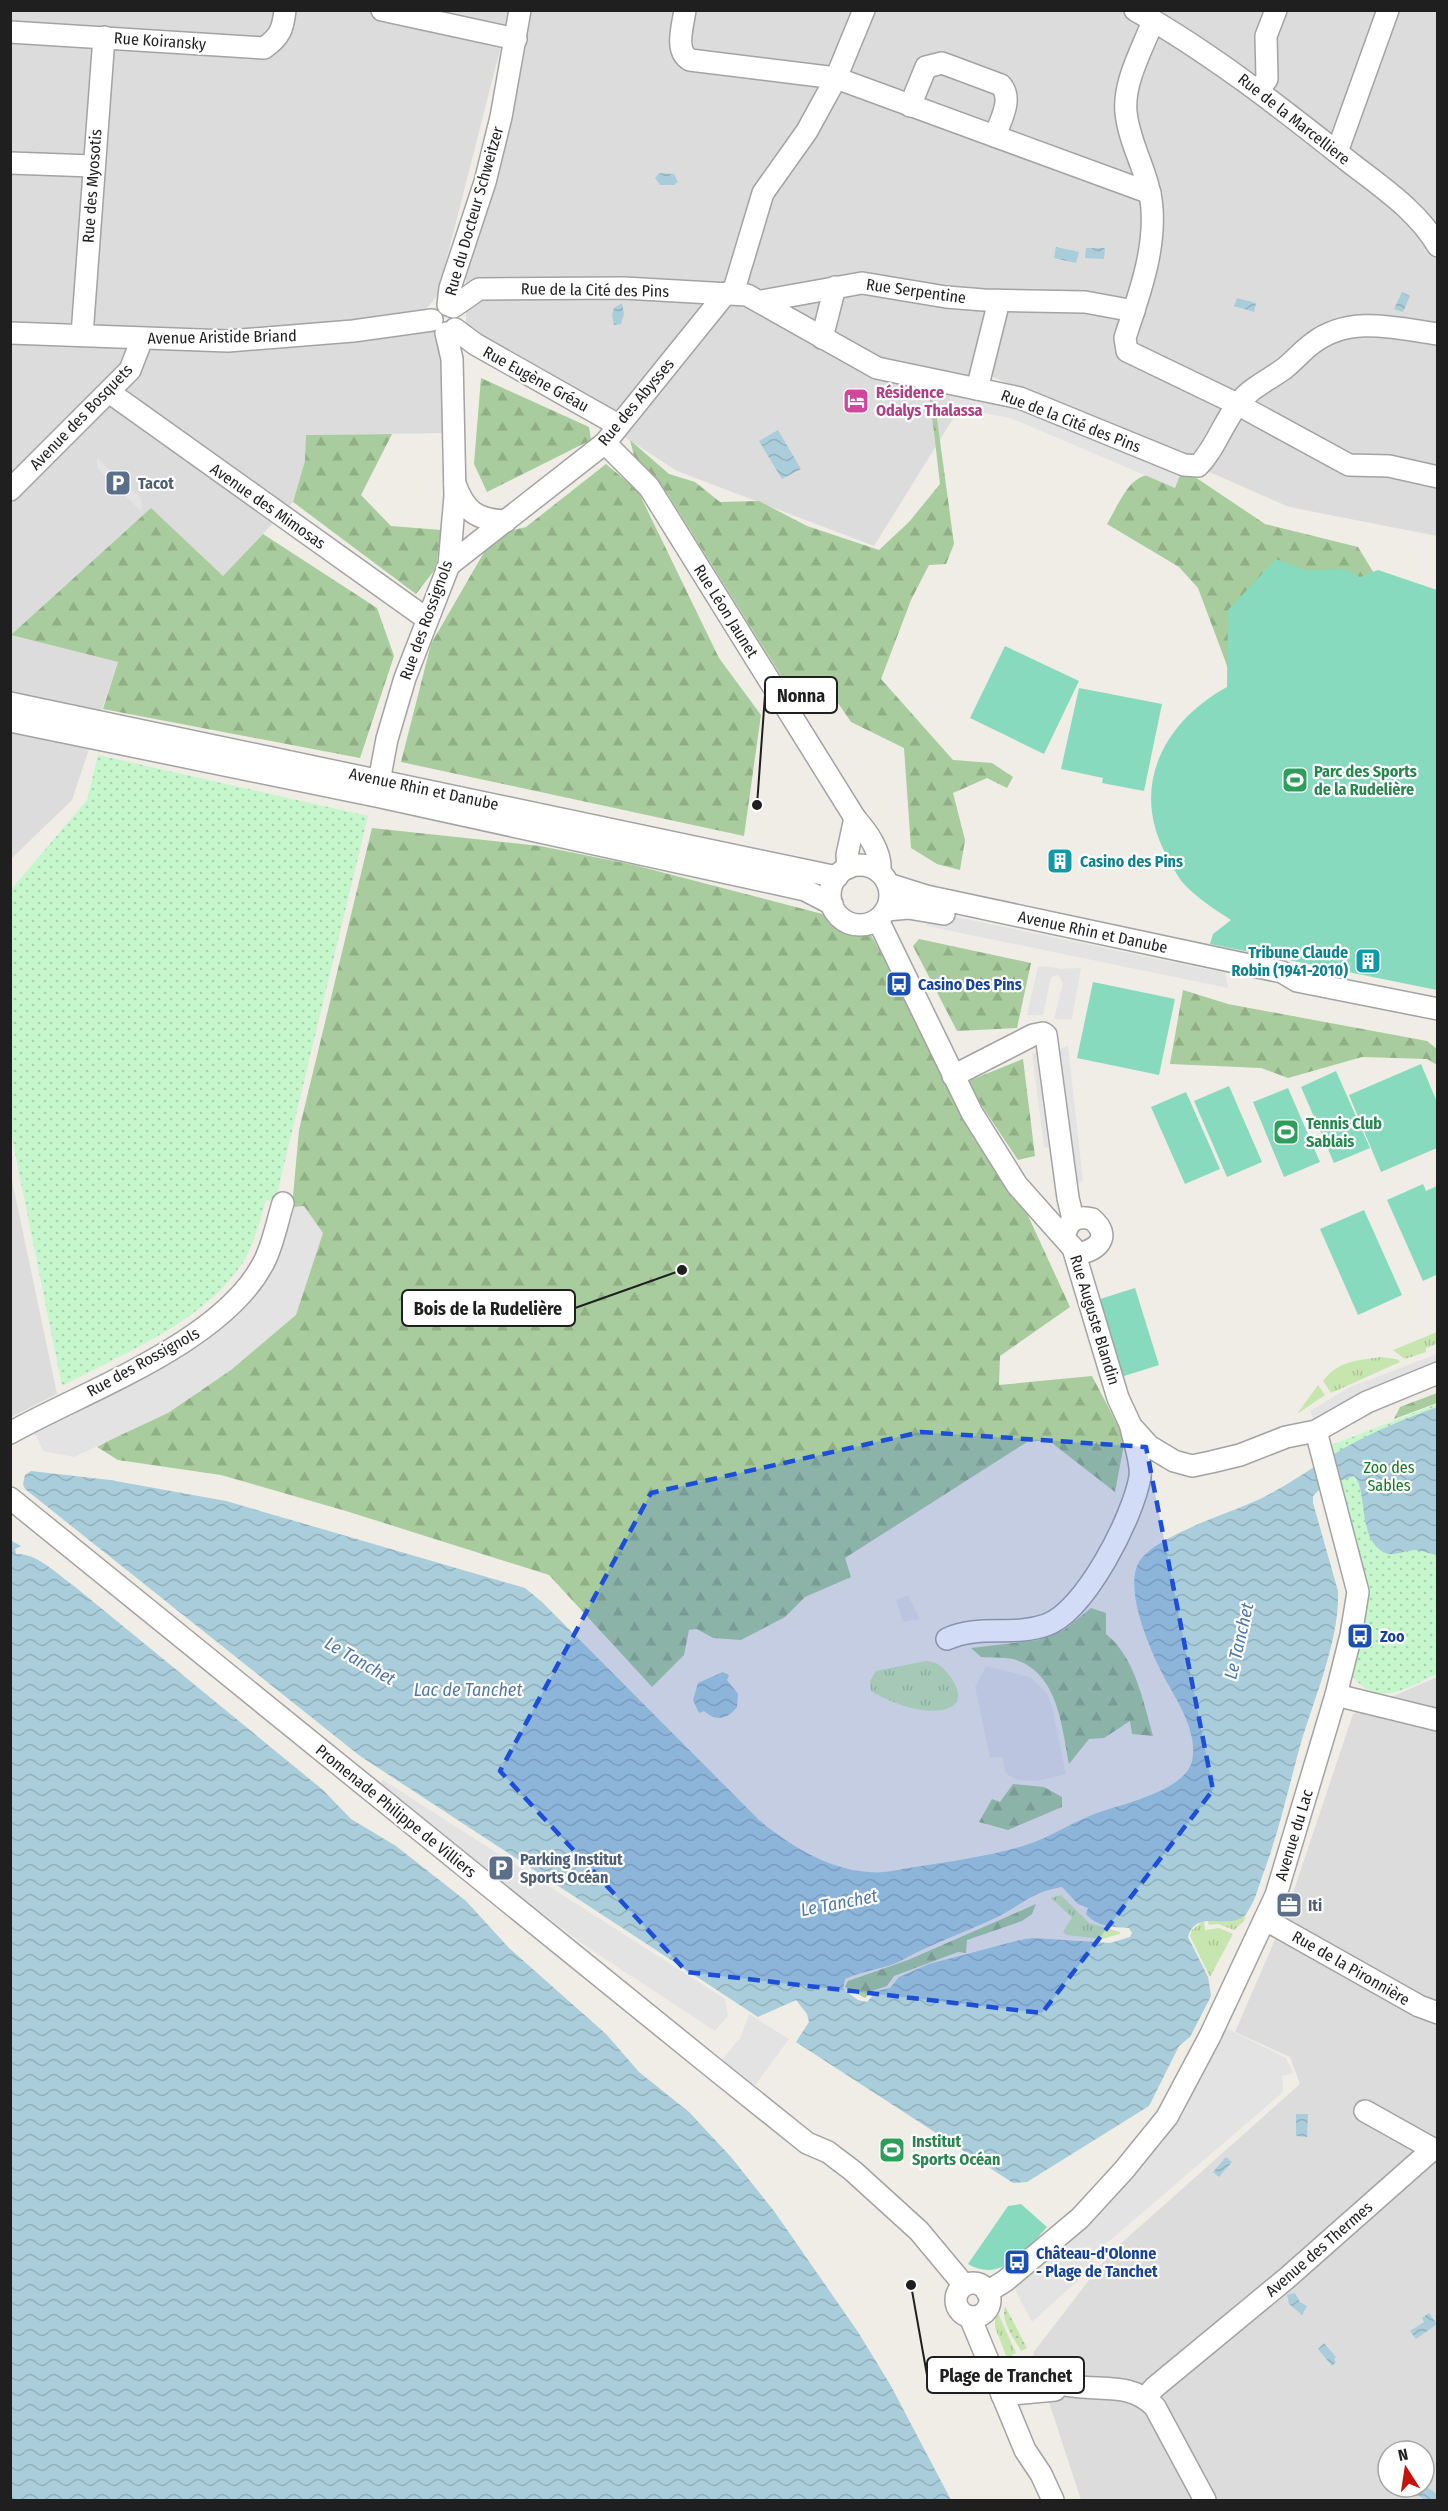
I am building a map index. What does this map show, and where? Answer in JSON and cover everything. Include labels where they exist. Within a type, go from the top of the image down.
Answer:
[{"type":"street","name":"Rue Koiransky","points":[[10,32],[264,48],[278,38],[283,30],[285,10]]},
{"type":"street","points":[[382,10],[516,39]]},
{"type":"street","name":"Rue du Docteur Schweitzer","points":[[445,327],[460,317],[451,306],[450,288],[485,182],[516,39],[520,10]]},
{"type":"street","points":[[685,10],[680,48],[684,57],[690,60],[836,78],[1150,193]]},
{"type":"street","name":"Rue des Abysses","points":[[449,565],[605,443],[729,293],[763,193],[807,132],[836,78],[864,10]]},
{"type":"street","points":[[1258,91],[1267,79],[1266,36],[1276,10]]},
{"type":"street","points":[[1337,152],[1388,10]]},
{"type":"street","points":[[1144,16],[1125,100],[1129,126],[1150,193],[1152,210],[1150,251],[1125,339],[1127,351],[1237,404],[1349,465],[1389,466],[1437,477]]},
{"type":"street","name":"Rue de la Marcelliere","points":[[1144,16],[1225,66],[1337,152],[1415,216],[1437,246]]},
{"type":"street","name":"Rue des Myosotis","points":[[82,335],[92,166],[104,37]]},
{"type":"street","points":[[910,106],[926,67],[933,63],[942,63],[1001,84],[1008,98],[995,136]]},
{"type":"street","points":[[10,164],[92,166]]},
{"type":"street","name":"Rue Serpentine","points":[[762,301],[871,283],[916,293],[999,301],[1085,302],[1134,311]]},
{"type":"street","points":[[822,338],[836,287]]},
{"type":"street","name":"Rue de la Cité des Pins","points":[[451,306],[479,289],[624,288],[729,293],[762,301],[877,368],[898,375],[1020,398],[1184,465],[1198,466],[1237,404],[1249,392],[1285,368],[1313,343],[1329,333],[1359,325],[1374,325],[1437,334]]},
{"type":"street","points":[[976,389],[999,301]]},
{"type":"street","name":"Avenue Aristide Briand","points":[[10,333],[228,341],[445,327]]},
{"type":"street","name":"Rue Eugène Gréau","points":[[445,327],[618,425]]},
{"type":"street","name":"Rue des Rossignols","points":[[377,788],[387,739],[405,678],[449,565],[454,483],[452,358],[445,327]]},
{"type":"street","name":"Avenue des Bosquets","points":[[10,490],[130,370],[142,339]]},
{"type":"street","name":"Avenue des Mimosas","points":[[109,392],[427,619]]},
{"type":"street","name":"Rue Léon Jaunet","points":[[605,443],[649,488],[855,818],[865,830],[881,860],[884,878]]},
{"type":"street","points":[[454,483],[462,503],[476,515],[491,520],[506,521]]},
{"type":"street","name":"Avenue Rhin et Danube","points":[[10,703],[805,890],[831,904]]},
{"type":"street","name":"Avenue Rhin et Danube","points":[[10,721],[843,872]]},
{"type":"street","points":[[843,872],[862,865],[884,878],[890,892],[882,915],[865,925],[853,924],[840,917],[831,904],[830,894],[843,872],[855,818]]},
{"type":"street","name":"Avenue Rhin et Danube","points":[[884,878],[926,896],[1282,972],[1298,981],[1435,1010]]},
{"type":"street","name":"Avenue Rhin et Danube","points":[[882,915],[923,910],[1281,985],[1298,981]]},
{"type":"street","name":"Rue Auguste Blandin","points":[[882,915],[953,1076],[972,1113],[1017,1185],[1071,1237],[1118,1398],[1131,1426],[1149,1446],[1166,1457],[1192,1466],[1240,1455],[1286,1437],[1316,1431],[1367,1402],[1437,1373]]},
{"type":"street","points":[[953,1076],[1033,1035],[1043,1033],[1046,1035],[1068,1198],[1071,1237]]},
{"type":"street","name":"Rue des Rossignols","points":[[10,1433],[163,1354],[203,1330],[232,1305],[251,1284],[264,1262],[283,1203]]},
{"type":"street","points":[[947,1639],[963,1632],[1014,1631],[1035,1628],[1068,1613],[1110,1552],[1140,1476],[1131,1426]]},
{"type":"street","name":"Avenue du Lac","points":[[987,2292],[1005,2281],[1080,2218],[1124,2170],[1167,2117],[1210,2036],[1266,1920],[1336,1695],[1352,1635],[1358,1592],[1316,1431]]},
{"type":"street","points":[[1140,1476],[1166,1457]]},
{"type":"street","name":"Promenade Philippe de Villiers","points":[[10,1498],[811,2145],[828,2152],[853,2171],[910,2222],[960,2291]]},
{"type":"street","points":[[1336,1695],[1437,1720]]},
{"type":"street","name":"Rue de la Pironnière","points":[[1266,1920],[1419,2006],[1437,2013]]},
{"type":"street","name":"Avenue des Thermes","points":[[1146,2397],[1435,2150],[1365,2111]]},
{"type":"street","points":[[977,2315],[990,2303],[987,2292],[977,2284],[960,2291],[958,2310],[977,2315],[1005,2370],[1008,2394]]},
{"type":"street","points":[[977,2315],[1008,2394],[1025,2450],[1041,2474],[1053,2500]]},
{"type":"street","points":[[1005,2370],[1073,2386]]},
{"type":"street","points":[[1008,2394],[1073,2386],[1114,2387],[1146,2397],[1155,2407],[1205,2500]]},
{"type":"highlighted area","points":[[921,1432],[1146,1447],[1213,1790],[1042,2013],[687,1972],[500,1771],[651,1493]]},
{"type":"shaded area","points":[[11,11],[510,11],[437,296],[426,309],[443,351],[445,433],[306,435],[306,459],[293,502],[223,576],[12,635],[118,662],[72,800],[11,859]]},
{"type":"shaded area","points":[[527,11],[1437,11],[1437,536],[1289,507],[982,372],[874,546],[677,471],[466,334],[466,269]]},
{"type":"shaded area","points":[[950,391],[1016,401],[1181,473],[1175,488],[1011,418],[950,407]]},
{"type":"shaded area","name":"Tacot","points":[[97,458],[141,498],[142,512],[97,468]]},
{"type":"shaded area","points":[[923,910],[1225,973],[1228,988],[927,926]]},
{"type":"shaded area","points":[[1050,966],[1060,969],[1081,968],[1072,1019],[1054,1019],[1063,983],[1058,975],[1051,977],[1043,1015],[1027,1015],[1038,967]]},
{"type":"shaded area","points":[[1068,1046],[1083,1181],[1071,1188],[1056,1149],[1044,1147],[1032,1053],[1045,1055]]},
{"type":"shaded area","points":[[10,1171],[57,1394],[11,1417],[10,1417]]},
{"type":"shaded area","points":[[304,1206],[323,1233],[296,1315],[231,1370],[168,1413],[74,1457],[43,1451],[30,1422],[203,1330],[292,1207]]},
{"type":"shaded area","points":[[1437,1354],[1437,1385],[1353,1423],[1342,1421],[1320,1434],[1310,1411],[1350,1387]]},
{"type":"shaded area","points":[[908,1595],[920,1619],[903,1622],[896,1600]]},
{"type":"shaded area","points":[[986,1666],[1030,1677],[1047,1693],[1052,1706],[1066,1774],[1037,1781],[1018,1780],[1006,1774],[1002,1757],[990,1758],[975,1687]]},
{"type":"shaded area","points":[[1437,1677],[1437,2500],[1081,2500],[1033,2353],[1109,2254],[1300,2084],[1290,2057],[1235,2032],[1286,1914],[1353,1714]]},
{"type":"shaded area","name":"Parking Institut Sports Océan","points":[[383,1780],[725,1999],[728,2016],[715,2031],[587,1947],[377,1788]]},
{"type":"shaded area","points":[[749,2014],[789,2039],[753,2088],[720,2062],[740,2038]]},
{"type":"shaded area","points":[[1224,2027],[1286,2058],[1293,2073],[1282,2076],[1283,2092],[1100,2249],[1084,2275],[1032,2322],[1014,2288],[1041,2267],[1128,2183],[1172,2125]]},
{"type":"green space","points":[[481,378],[589,427],[591,440],[487,492],[474,464]]},
{"type":"green space","points":[[930,398],[935,404],[954,544],[946,564],[929,565],[911,600],[881,679],[953,760],[992,763],[1013,777],[1007,788],[987,778],[953,793],[965,840],[960,870],[937,864],[911,848],[904,748],[851,722],[825,684],[787,685],[667,493],[635,460],[630,440],[669,474],[695,482],[720,502],[759,501],[807,526],[879,550],[909,522],[940,484]]},
{"type":"green space","points":[[392,434],[361,495],[391,526],[441,530],[436,568],[416,594],[293,502],[305,461],[306,435]]},
{"type":"green space","points":[[606,464],[638,491],[719,658],[761,715],[744,836],[401,762],[431,644],[494,535],[526,527]]},
{"type":"green space","points":[[1186,471],[1265,524],[1358,547],[1386,593],[1235,687],[1198,588],[1179,567],[1107,524],[1129,487],[1136,481],[1154,473]]},
{"type":"green space","points":[[151,508],[223,576],[263,534],[377,608],[394,656],[360,758],[103,709],[118,662],[11,635]]},
{"type":"green space","name":"Parc des Sports de la Rudelière","points":[[1276,559],[1305,570],[1345,569],[1360,577],[1378,570],[1437,590],[1437,990],[1210,944],[1213,934],[1231,920],[1183,883],[1156,831],[1151,806],[1152,782],[1159,759],[1170,738],[1185,719],[1204,702],[1227,687],[1228,610]]},
{"type":"green space","points":[[1005,646],[1079,681],[1044,754],[970,718]]},
{"type":"green space","points":[[1079,688],[1162,704],[1144,791],[1102,783],[1103,778],[1061,769]]},
{"type":"green space","points":[[98,755],[368,816],[275,1202],[266,1200],[246,1257],[225,1285],[183,1320],[135,1349],[62,1386],[11,1133],[10,891],[87,800]]},
{"type":"green space","points":[[372,828],[540,846],[634,865],[865,925],[1002,1159],[1070,1307],[1000,1356],[999,1385],[1092,1376],[1125,1439],[1115,1492],[1048,1440],[1027,1442],[845,1558],[851,1577],[805,1597],[785,1617],[741,1640],[713,1638],[697,1629],[689,1630],[684,1655],[652,1687],[549,1575],[346,1511],[221,1475],[118,1460],[97,1447],[201,1391],[292,1207],[299,1130]]},
{"type":"green space","points":[[919,939],[1031,963],[1017,1028],[957,1031],[913,946]]},
{"type":"green space","points":[[1093,982],[1175,999],[1159,1075],[1077,1058]]},
{"type":"green space","points":[[1183,990],[1228,1004],[1427,1041],[1437,1049],[1437,1065],[1427,1059],[1362,1057],[1288,1078],[1261,1068],[1170,1064]]},
{"type":"green space","points":[[1023,1059],[1035,1156],[1018,1160],[966,1082]]},
{"type":"green space","points":[[1421,1064],[1437,1102],[1437,1148],[1381,1172],[1349,1095]]},
{"type":"green space","points":[[1336,1071],[1370,1148],[1334,1163],[1301,1087]]},
{"type":"green space","points":[[1229,1086],[1262,1162],[1227,1177],[1194,1101]]},
{"type":"green space","name":"Tennis Club Sablais","points":[[1288,1088],[1320,1162],[1284,1177],[1253,1102]]},
{"type":"green space","points":[[1186,1092],[1220,1169],[1185,1184],[1151,1107]]},
{"type":"green space","points":[[1423,1184],[1426,1191],[1437,1186],[1438,1274],[1423,1281],[1387,1200]]},
{"type":"green space","points":[[1364,1210],[1402,1295],[1358,1315],[1320,1229]]},
{"type":"green space","points":[[1135,1288],[1159,1365],[1121,1377],[1097,1300]]},
{"type":"green space","points":[[1437,1332],[1437,1344],[1426,1348],[1426,1352],[1405,1359],[1393,1350]]},
{"type":"green space","points":[[1381,1357],[1397,1359],[1400,1362],[1331,1393],[1323,1381],[1342,1365]]},
{"type":"green space","points":[[1318,1385],[1325,1395],[1297,1414]]},
{"type":"green space","points":[[1437,1393],[1437,1403],[1394,1419],[1400,1407]]},
{"type":"green space","name":"Zoo des Sables","points":[[1437,1404],[1437,1674],[1391,1693],[1370,1691],[1349,1673],[1367,1581],[1329,1446]]},
{"type":"green space","points":[[1091,1608],[1106,1613],[1106,1634],[1124,1655],[1137,1680],[1153,1736],[1132,1734],[1130,1721],[1104,1738],[1089,1739],[1069,1764],[1055,1702],[1040,1675],[1028,1665],[1013,1659],[981,1657],[971,1648],[1038,1640],[1064,1630]]},
{"type":"green space","points":[[926,1661],[939,1665],[956,1685],[958,1698],[951,1707],[932,1711],[910,1708],[871,1691],[870,1681],[876,1671]]},
{"type":"green space","points":[[1013,1784],[1044,1787],[1062,1797],[1062,1807],[1008,1830],[979,1822],[992,1799],[1000,1802]]},
{"type":"green space","points":[[1061,1895],[1089,1923],[1120,1932],[1120,1934],[1102,1939],[1067,1935],[1063,1932],[1072,1917],[1051,1898]]},
{"type":"green space","points":[[1036,1904],[1032,1914],[1022,1921],[967,1940],[966,1953],[958,1952],[894,1976],[887,1986],[872,1991],[865,1998],[845,1987],[848,1981],[908,1960]]},
{"type":"green space","points":[[1246,1914],[1244,1921],[1234,1930],[1218,1924],[1209,1925],[1207,1920],[1231,1921]]},
{"type":"green space","points":[[1204,1920],[1205,1930],[1219,1928],[1233,1934],[1210,1977],[1190,1936],[1192,1930]]},
{"type":"green space","points":[[1021,2204],[1047,2227],[1022,2254],[1003,2267],[992,2270],[980,2269],[968,2264],[1008,2206]]},
{"type":"green space","points":[[1005,2306],[1027,2348],[1021,2351],[1004,2318]]},
{"type":"green space","points":[[998,2313],[1016,2353],[1007,2358],[995,2327],[995,2315]]},
{"type":"water","points":[[659,173],[674,174],[678,182],[674,185],[660,185],[655,178]]},
{"type":"water","points":[[1056,247],[1079,252],[1076,263],[1054,258]]},
{"type":"water","points":[[1086,248],[1105,248],[1104,259],[1085,258]]},
{"type":"water","points":[[1402,292],[1410,296],[1403,312],[1394,309]]},
{"type":"water","points":[[1237,298],[1256,303],[1254,312],[1234,306]]},
{"type":"water","points":[[622,303],[624,314],[621,324],[614,325],[612,315],[614,308]]},
{"type":"water","points":[[778,430],[801,469],[782,479],[759,441]]},
{"type":"water","name":"Lac de Tanchet","points":[[1437,1407],[1437,1555],[1415,1550],[1387,1554],[1375,1545],[1369,1536],[1361,1491],[1354,1476],[1322,1487],[1313,1496],[1338,1591],[1338,1610],[1331,1649],[1300,1746],[1273,1845],[1253,1903],[1241,1918],[1234,1921],[1199,1923],[1188,1937],[1208,1977],[1211,1996],[1190,2037],[1179,2046],[1149,2106],[1027,2182],[1013,2183],[796,2042],[809,2022],[807,2014],[796,2000],[758,2017],[360,1756],[25,1489],[23,1484],[25,1475],[31,1471],[110,1480],[226,1501],[525,1588],[542,1602],[759,1820],[810,1855],[854,1870],[880,1872],[971,1858],[1026,1845],[1088,1817],[1151,1795],[1178,1781],[1192,1761],[1192,1741],[1187,1721],[1154,1657],[1141,1622],[1134,1586],[1136,1571],[1141,1559],[1164,1541],[1283,1487],[1359,1440]],"holes":[[[1062,1887],[1078,1904],[1088,1908],[1086,1914],[1095,1922],[1106,1926],[1129,1928],[1132,1933],[1130,1937],[1110,1943],[1033,1938],[1020,1940],[929,1964],[899,1977],[890,1988],[877,1991],[867,2002],[858,2000],[843,1989],[845,1979],[899,1962],[1051,1889]]]},
{"type":"water","points":[[10,1540],[21,1546],[15,1549],[16,1554],[32,1557],[54,1570],[323,1790],[351,1819],[396,1846],[466,1901],[509,1948],[606,2034],[639,2072],[689,2112],[731,2157],[774,2211],[858,2332],[891,2386],[951,2500],[11,2500]]},
{"type":"water","points":[[723,1672],[729,1675],[727,1680],[738,1694],[737,1707],[722,1718],[713,1717],[704,1711],[699,1713],[693,1700],[698,1683]]},
{"type":"water","points":[[1296,2114],[1308,2114],[1307,2137],[1296,2136]]},
{"type":"water","points":[[1226,2157],[1232,2162],[1219,2177],[1213,2172]]},
{"type":"water","points":[[1295,2293],[1300,2302],[1307,2306],[1302,2315],[1289,2304],[1287,2295]]},
{"type":"water","points":[[1429,2313],[1437,2324],[1416,2339],[1410,2331],[1424,2322],[1422,2318]]},
{"type":"water","points":[[1324,2343],[1336,2357],[1334,2359],[1336,2362],[1332,2366],[1318,2349]]},
{"type":"place","name":"Résidence Odalys Thalassa","points":[[856,401]]},
{"type":"place","name":"Tacot","points":[[118,483]]},
{"type":"place","name":"Parc des Sports de la Rudelière","points":[[1295,780]]},
{"type":"place","name":"Nonna","points":[[757,805]]},
{"type":"place","name":"Casino des Pins","points":[[1060,861]]},
{"type":"place","name":"Tribune Claude Robin (1941-2010)","points":[[1368,961]]},
{"type":"place","name":"Casino Des Pins","points":[[899,984]]},
{"type":"place","name":"Tennis Club Sablais","points":[[1286,1132]]},
{"type":"place","name":"Bois de la Rudelière","points":[[682,1270]]},
{"type":"place","name":"Zoo","points":[[1360,1636]]},
{"type":"place","name":"Parking Institut Sports Océan","points":[[501,1868]]},
{"type":"place","name":"Iti","points":[[1289,1905]]},
{"type":"place","name":"Institut Sports Océan","points":[[892,2150]]},
{"type":"place","name":"Château-d'Olonne - Plage de Tanchet","points":[[1017,2262]]},
{"type":"place","name":"Plage de Tranchet","points":[[911,2285]]},
{"type":"water label","name":"Le Tanchet","points":[[1239,1641]]},
{"type":"water label","name":"Le Tanchet","points":[[360,1661]]},
{"type":"water label","name":"Le Tanchet","points":[[839,1903]]}]
